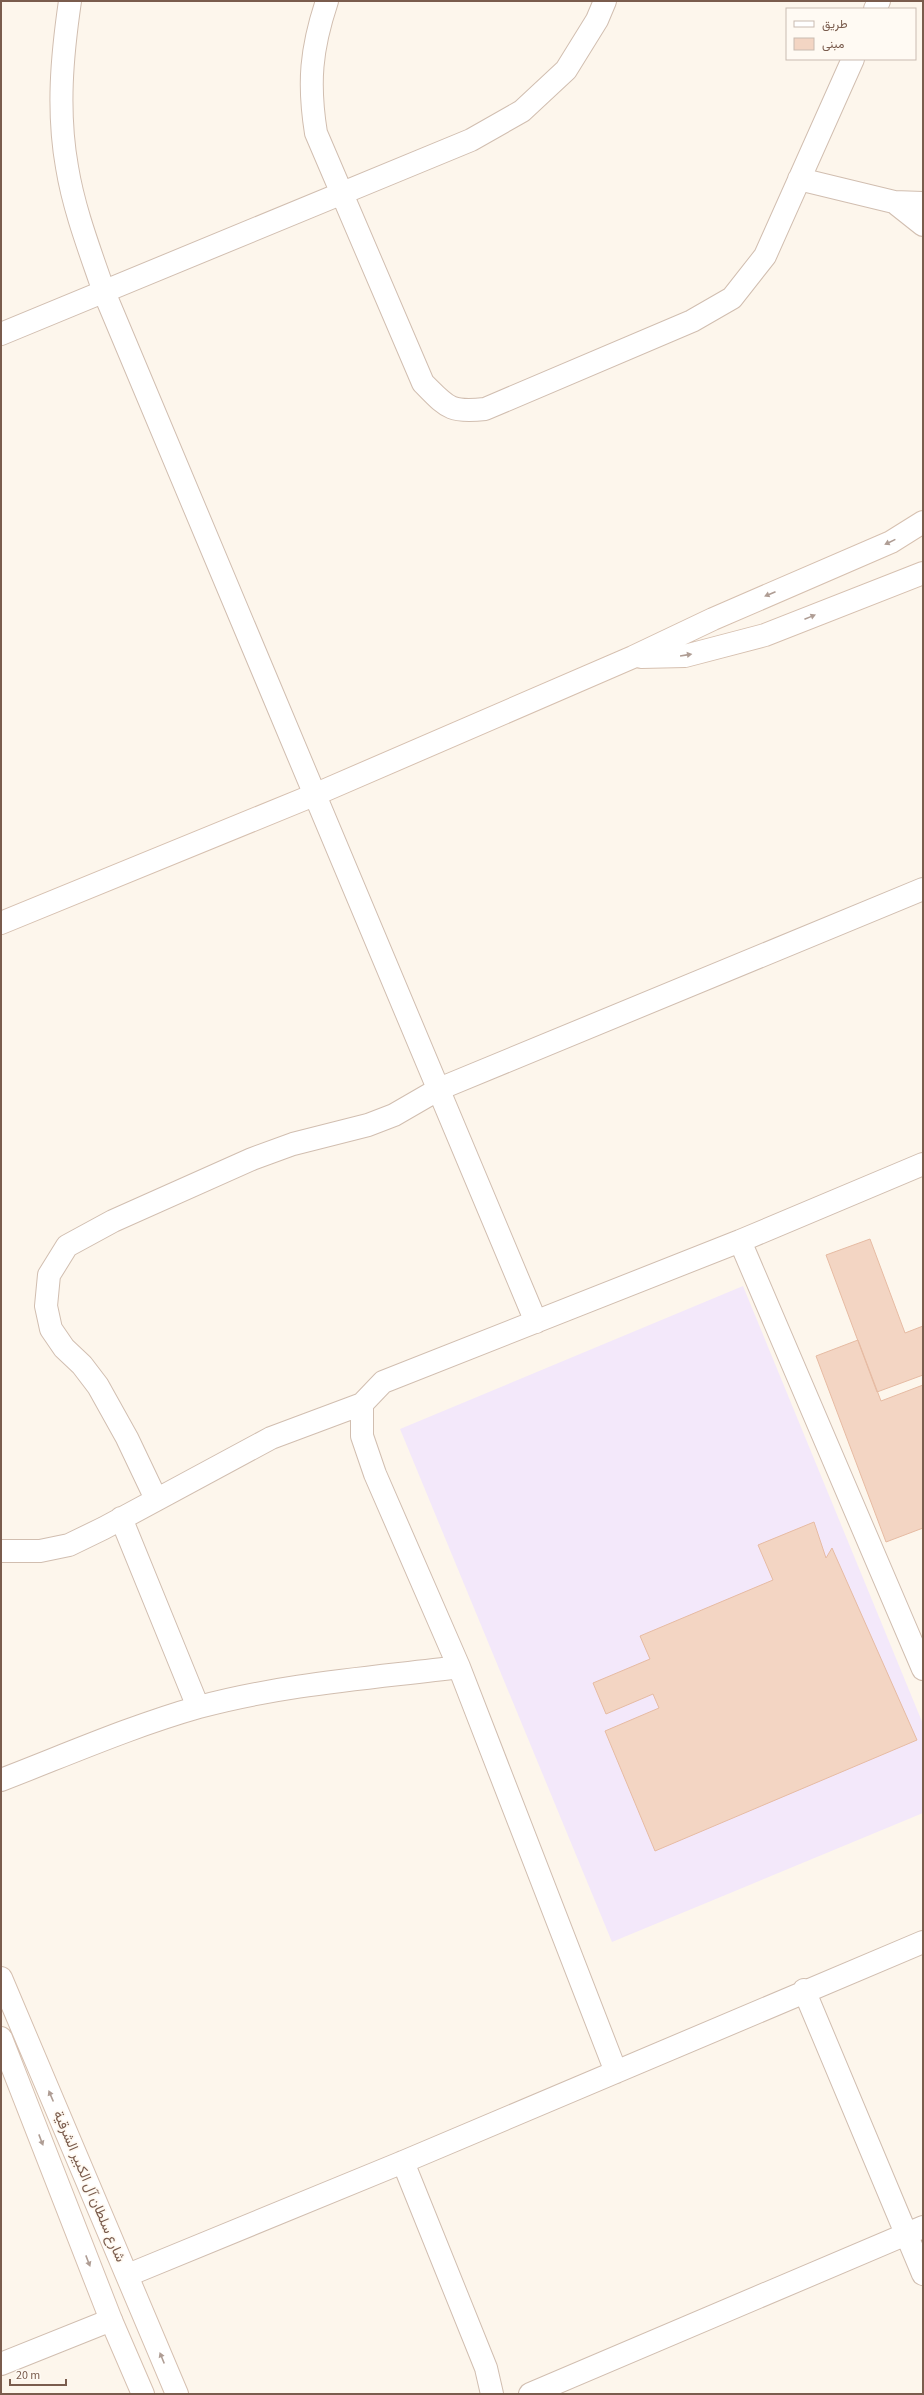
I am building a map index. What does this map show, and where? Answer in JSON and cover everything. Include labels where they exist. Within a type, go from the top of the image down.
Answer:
[{"type":"street","points":[[70,1],[64,47],[61,99],[64,144],[72,190],[104,292],[536,1322]]},
{"type":"street","points":[[327,1],[312,58],[311,100],[316,133],[340,193],[423,383],[444,404],[462,412],[485,409],[692,321],[732,298],[765,256],[853,60]]},
{"type":"street","points":[[1,334],[471,140],[522,111],[566,70],[597,20],[605,1]]},
{"type":"street","points":[[799,179],[894,202],[923,203]]},
{"type":"street","points":[[894,202],[923,224]]},
{"type":"street","points":[[1,923],[314,795],[633,657],[713,619],[891,542],[923,522]]},
{"type":"street","points":[[633,657],[685,656],[765,635],[923,573]]},
{"type":"street","points":[[156,1499],[98,1386],[82,1365],[64,1348],[51,1329],[46,1306],[49,1275],[67,1246],[113,1221],[252,1160],[293,1144],[368,1125],[388,1117],[439,1089],[923,889]]},
{"type":"street","points":[[1,1551],[40,1551],[69,1545],[271,1438],[362,1404],[383,1382],[740,1241],[923,1164]]},
{"type":"street","points":[[740,1241],[923,1669]]},
{"type":"street","points":[[362,1404],[362,1436],[375,1474],[459,1667],[616,2072]]},
{"type":"street","points":[[121,1518],[198,1707]]},
{"type":"street","points":[[1,1780],[198,1707],[272,1691],[459,1667]]},
{"type":"street","points":[[128,2275],[403,2162],[616,2072],[804,1990],[923,1942]]},
{"type":"street","name":"شارع سلطان آل الكبير الشرقية","points":[[1,1978],[128,2275],[177,2394]]},
{"type":"street","points":[[804,1990],[915,2230],[923,2274]]},
{"type":"street","name":"شارع سلطان آل الكبير الشرقية","points":[[1,2038],[111,2320],[143,2394]]},
{"type":"street","points":[[403,2162],[486,2368],[492,2394]]},
{"type":"street","points":[[530,2394],[915,2230]]},
{"type":"street","points":[[1,2364],[111,2320]]},
{"type":"shaded area","points":[[743,1286],[923,1724],[923,1813],[612,1942],[400,1429]]},
{"type":"building","points":[[870,1239],[905,1333],[923,1326],[923,1375],[877,1392],[826,1255]]},
{"type":"building","points":[[858,1340],[881,1401],[923,1385],[923,1528],[886,1542],[816,1356]]},
{"type":"building","points":[[814,1522],[826,1558],[832,1548],[917,1740],[655,1851],[605,1731],[659,1708],[653,1694],[606,1714],[593,1683],[650,1659],[640,1636],[773,1580],[758,1545]]}]
